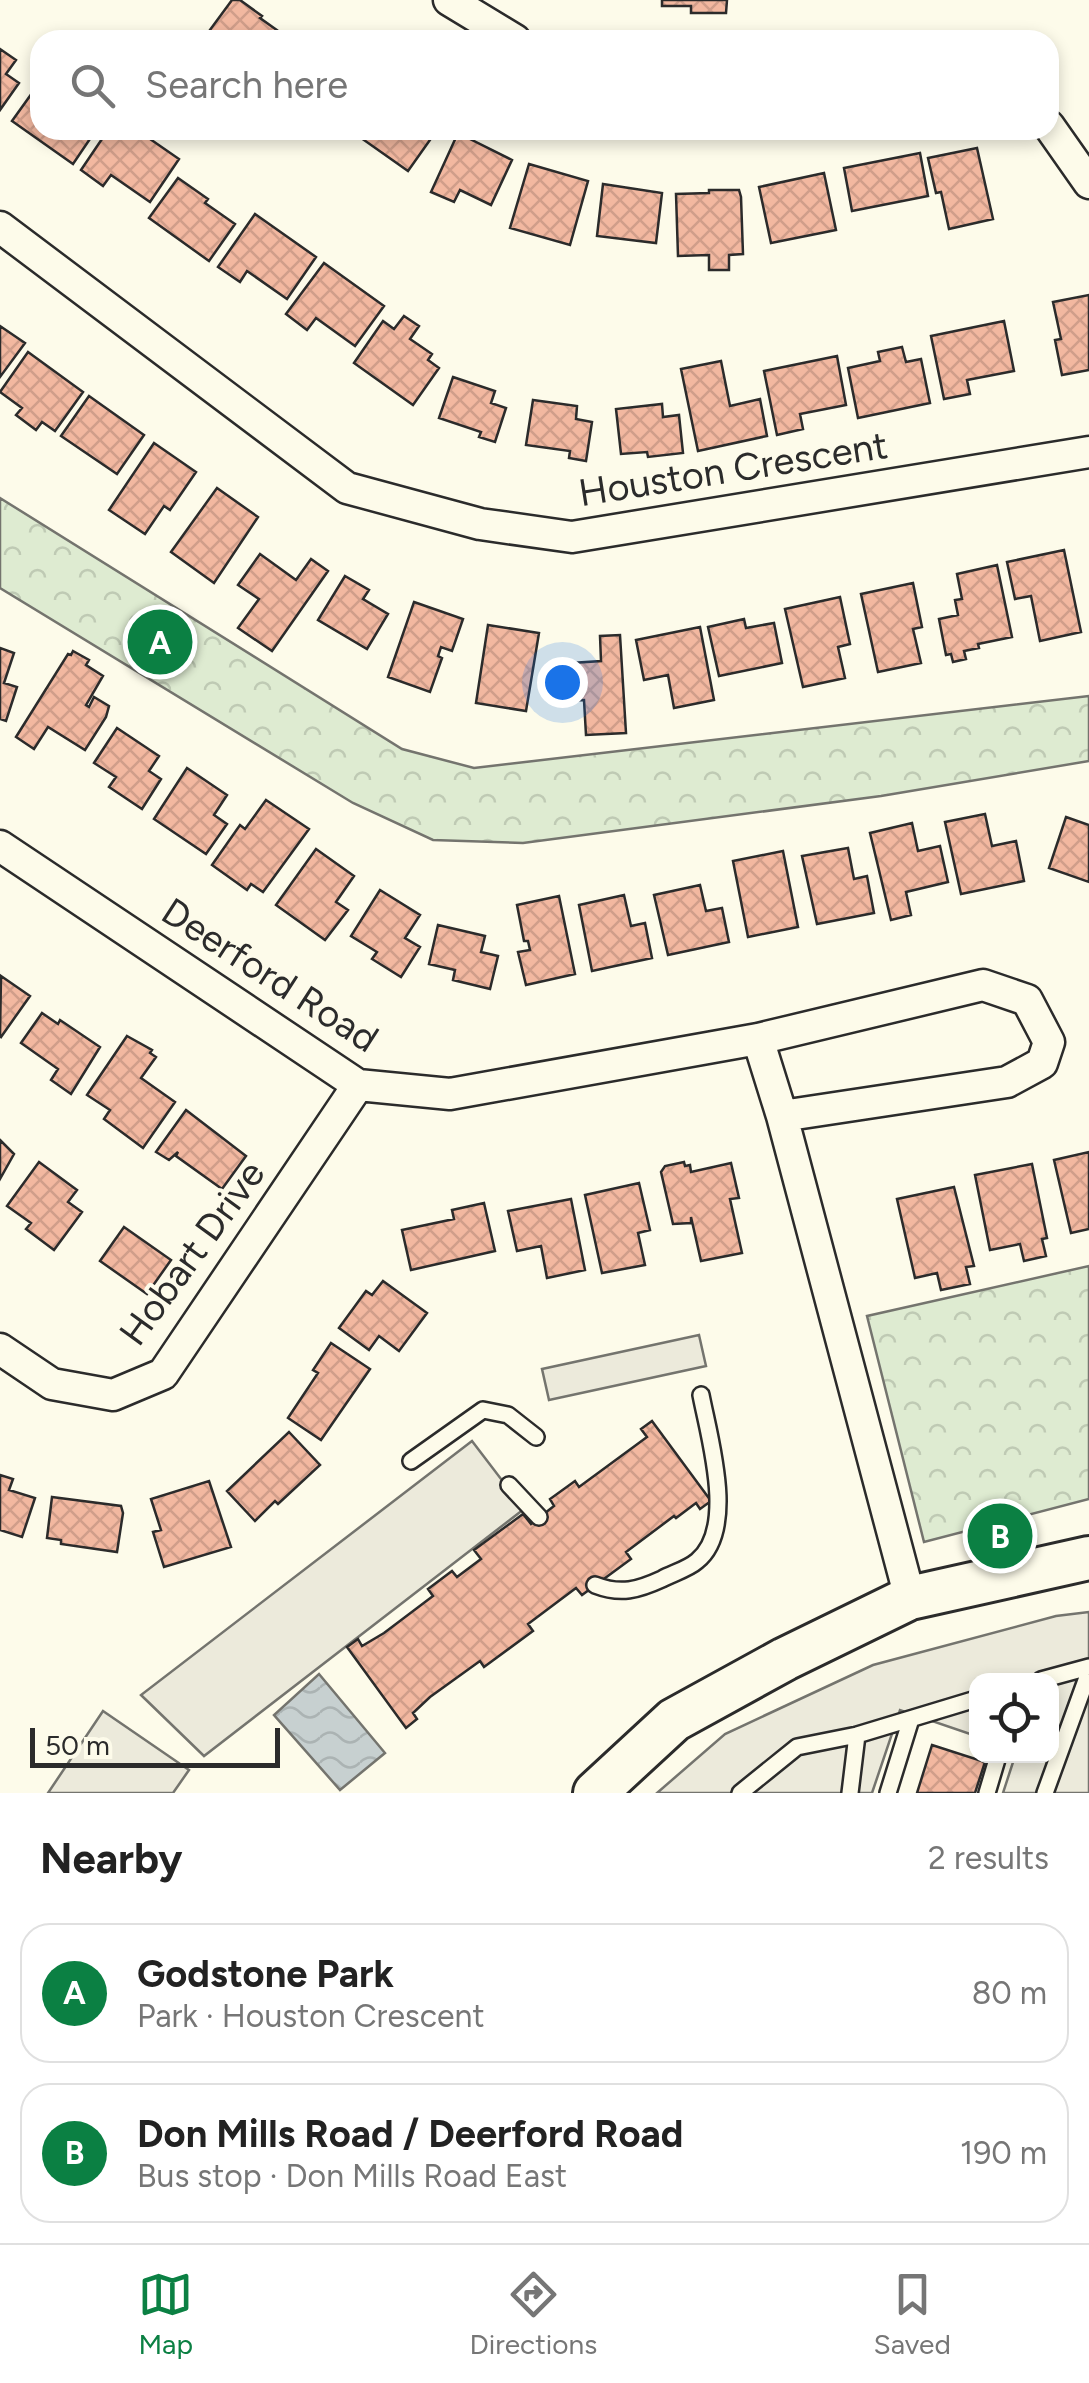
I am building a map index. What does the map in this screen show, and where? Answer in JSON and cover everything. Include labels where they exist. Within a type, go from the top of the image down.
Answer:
[{"type":"main road","points":[[596,1793],[674,1720],[910,1598],[1089,1558]]},
{"type":"street","points":[[450,0],[499,30]]},
{"type":"street","points":[[1059,140],[1089,183]]},
{"type":"street","name":"Houston Crescent","points":[[0,227],[347,488],[480,524],[572,537],[1089,452]]},
{"type":"street","name":"Deerford Road","points":[[0,846],[358,1085],[450,1094],[758,1039],[983,985],[1027,1000],[1049,1042],[1042,1062],[1007,1082],[782,1116]]},
{"type":"street","points":[[758,1039],[910,1598]]},
{"type":"street","name":"Hobart Drive","points":[[0,1349],[52,1384],[114,1395],[163,1374],[358,1085]]},
{"type":"lane","points":[[596,1585],[614,1592],[640,1590],[699,1560],[715,1531],[719,1493],[700,1395]]},
{"type":"lane","points":[[412,1462],[483,1410],[508,1416],[536,1437]]},
{"type":"lane","points":[[508,1485],[539,1517]]},
{"type":"lane","points":[[1059,1676],[1089,1670]]},
{"type":"lane","points":[[1045,1793],[1089,1670]]},
{"type":"lane","points":[[740,1793],[797,1747],[857,1735],[969,1702]]},
{"type":"lane","points":[[888,1793],[912,1719]]},
{"type":"lane","points":[[850,1793],[857,1735]]},
{"type":"lane","points":[[986,1793],[996,1763]]},
{"type":"green space","points":[[0,498],[402,749],[474,768],[1089,696],[1089,761],[881,796],[523,843],[433,840],[353,803],[0,588]]},
{"type":"green space","points":[[1089,1266],[1089,1499],[924,1542],[867,1316]]},
{"type":"shaded area","points":[[699,1335],[706,1366],[549,1400],[542,1369]]},
{"type":"shaded area","points":[[472,1441],[524,1509],[204,1756],[141,1695]]},
{"type":"shaded area","points":[[1089,1612],[1089,1793],[1003,1793],[1013,1763],[1059,1763],[1059,1673],[969,1673],[969,1734],[900,1710],[872,1793],[657,1793],[725,1734],[873,1665],[1056,1616]]},
{"type":"shaded area","points":[[103,1711],[189,1770],[173,1793],[48,1793]]},
{"type":"water","points":[[319,1674],[385,1753],[340,1790],[274,1715]]},
{"type":"building","points":[[232,0],[240,0],[277,30],[210,30]]},
{"type":"building","points":[[662,0],[727,0],[726,13],[691,13],[691,6],[662,6]]},
{"type":"building","points":[[0,49],[16,60],[6,74],[19,83],[0,110]]},
{"type":"building","points":[[30,96],[30,134],[12,121]]},
{"type":"building","points":[[39,140],[89,140],[73,164]]},
{"type":"building","points":[[101,140],[151,140],[179,159],[150,202],[111,175],[103,186],[81,170]]},
{"type":"building","points":[[364,140],[430,140],[408,171]]},
{"type":"building","points":[[455,140],[472,140],[512,160],[491,205],[460,190],[454,202],[431,192]]},
{"type":"building","points":[[977,148],[993,219],[949,229],[928,158]]},
{"type":"building","points":[[920,153],[928,196],[852,211],[844,168]]},
{"type":"building","points":[[529,164],[588,181],[570,245],[510,228]]},
{"type":"building","points":[[824,173],[836,230],[771,243],[759,187]]},
{"type":"building","points":[[178,178],[235,224],[209,261],[149,218]]},
{"type":"building","points":[[603,184],[662,193],[656,243],[597,236]]},
{"type":"building","points":[[739,190],[741,197],[743,254],[729,255],[729,270],[709,270],[709,255],[678,256],[676,194]]},
{"type":"building","points":[[255,214],[316,257],[287,299],[247,271],[240,282],[218,267]]},
{"type":"building","points":[[324,263],[384,306],[355,346],[316,318],[307,330],[286,314]]},
{"type":"building","points":[[1089,295],[1089,370],[1062,375],[1055,340],[1061,339],[1053,302]]},
{"type":"building","points":[[404,316],[419,326],[410,339],[432,354],[428,360],[439,368],[413,405],[354,363],[383,321],[394,329]]},
{"type":"building","points":[[1004,321],[1014,371],[967,380],[970,394],[944,399],[931,336]]},
{"type":"building","points":[[0,326],[25,343],[0,377]]},
{"type":"building","points":[[902,347],[906,362],[921,359],[930,403],[858,418],[848,368],[880,361],[878,352]]},
{"type":"building","points":[[28,352],[83,392],[55,431],[42,422],[36,430],[16,415],[22,408],[0,392]]},
{"type":"building","points":[[837,356],[846,405],[800,414],[803,429],[777,435],[764,371]]},
{"type":"building","points":[[721,361],[730,406],[760,399],[767,436],[698,451],[681,369]]},
{"type":"building","points":[[453,377],[495,391],[491,403],[506,408],[495,442],[479,437],[481,432],[439,418]]},
{"type":"building","points":[[89,396],[144,435],[117,474],[61,436]]},
{"type":"building","points":[[533,400],[577,406],[576,419],[592,422],[586,461],[569,458],[570,451],[526,445]]},
{"type":"building","points":[[662,404],[663,417],[679,415],[683,453],[648,457],[647,452],[621,454],[616,409]]},
{"type":"building","points":[[154,443],[196,472],[170,510],[164,506],[145,534],[109,510]]},
{"type":"building","points":[[217,488],[258,517],[214,583],[171,552]]},
{"type":"building","points":[[1064,550],[1081,632],[1040,641],[1031,596],[1015,599],[1007,562]]},
{"type":"building","points":[[260,554],[296,580],[311,559],[328,571],[272,651],[238,628],[259,599],[238,585]]},
{"type":"building","points":[[997,565],[1012,637],[978,644],[979,648],[964,651],[966,659],[953,662],[951,654],[946,655],[939,619],[958,615],[955,600],[962,599],[957,574]]},
{"type":"building","points":[[345,576],[369,590],[363,599],[388,614],[367,649],[318,620]]},
{"type":"building","points":[[913,583],[922,627],[913,629],[921,663],[878,672],[861,594]]},
{"type":"building","points":[[840,597],[850,644],[838,647],[845,678],[803,687],[785,609]]},
{"type":"building","points":[[414,602],[463,619],[452,651],[441,647],[438,656],[442,658],[430,692],[388,677]]},
{"type":"building","points":[[744,619],[746,628],[774,623],[782,663],[719,676],[708,627]]},
{"type":"building","points":[[488,625],[539,633],[526,711],[476,703]]},
{"type":"building","points":[[700,627],[714,700],[674,708],[668,675],[644,680],[636,640]]},
{"type":"building","points":[[620,635],[626,733],[586,735],[584,700],[558,701],[556,664],[601,661],[600,636]]},
{"type":"building","points":[[0,648],[14,653],[4,683],[17,687],[6,721],[0,719]]},
{"type":"building","points":[[73,651],[89,660],[86,665],[103,676],[86,705],[89,707],[94,697],[109,706],[106,717],[85,750],[48,727],[34,749],[16,737]]},
{"type":"building","points":[[117,728],[159,756],[149,771],[161,779],[142,809],[109,787],[116,777],[94,763]]},
{"type":"building","points":[[187,768],[227,795],[214,815],[227,824],[206,854],[154,819]]},
{"type":"building","points":[[266,800],[309,829],[263,892],[251,884],[247,890],[212,865],[240,825],[245,829]]},
{"type":"building","points":[[985,814],[992,846],[1016,841],[1024,881],[961,894],[945,822]]},
{"type":"building","points":[[1066,817],[1089,825],[1089,882],[1049,868]]},
{"type":"building","points":[[912,823],[918,851],[940,846],[948,882],[906,892],[911,915],[891,920],[870,833]]},
{"type":"building","points":[[848,848],[854,879],[867,876],[874,913],[817,924],[802,856]]},
{"type":"building","points":[[316,849],[354,876],[336,902],[348,910],[325,940],[276,905]]},
{"type":"building","points":[[783,851],[798,927],[748,937],[733,861]]},
{"type":"building","points":[[700,885],[706,911],[722,908],[729,942],[668,955],[654,895]]},
{"type":"building","points":[[380,890],[420,915],[405,938],[420,947],[401,977],[372,959],[377,952],[351,936]]},
{"type":"building","points":[[624,895],[631,926],[645,923],[652,958],[592,971],[579,905]]},
{"type":"building","points":[[559,896],[575,974],[526,985],[518,952],[530,950],[528,941],[524,941],[517,905]]},
{"type":"building","points":[[438,925],[485,936],[481,952],[498,956],[490,989],[453,980],[455,970],[429,964]]},
{"type":"building","points":[[1,976],[30,996],[1,1037],[0,1036]]},
{"type":"building","points":[[42,1013],[58,1024],[60,1020],[100,1047],[71,1094],[51,1080],[58,1069],[21,1043]]},
{"type":"building","points":[[127,1036],[152,1050],[150,1053],[156,1057],[141,1078],[175,1102],[143,1148],[104,1119],[110,1110],[87,1095]]},
{"type":"building","points":[[186,1110],[246,1156],[222,1189],[176,1156],[178,1152],[169,1160],[156,1152]]},
{"type":"building","points":[[0,1140],[14,1154],[0,1179]]},
{"type":"building","points":[[1089,1152],[1089,1229],[1071,1233],[1054,1160]]},
{"type":"building","points":[[39,1162],[77,1190],[68,1202],[82,1212],[54,1250],[26,1229],[31,1223],[7,1206]]},
{"type":"building","points":[[684,1162],[685,1166],[690,1165],[691,1172],[731,1163],[739,1198],[730,1199],[742,1253],[701,1261],[691,1217],[691,1223],[673,1224],[661,1172],[665,1166]]},
{"type":"building","points":[[1032,1164],[1047,1238],[1042,1239],[1046,1256],[1024,1261],[1020,1244],[990,1250],[975,1175]]},
{"type":"building","points":[[639,1183],[650,1230],[638,1233],[645,1265],[602,1273],[585,1195]]},
{"type":"building","points":[[954,1187],[974,1266],[966,1267],[970,1284],[941,1290],[937,1273],[915,1278],[897,1199]]},
{"type":"building","points":[[571,1199],[585,1270],[547,1278],[541,1246],[517,1251],[508,1211]]},
{"type":"building","points":[[484,1203],[495,1251],[411,1270],[402,1230],[454,1219],[452,1210]]},
{"type":"building","points":[[124,1227],[171,1260],[147,1294],[100,1261]]},
{"type":"building","points":[[383,1281],[427,1313],[399,1351],[379,1336],[369,1350],[339,1328],[366,1291],[372,1295]]},
{"type":"building","points":[[331,1343],[370,1369],[321,1440],[288,1418],[318,1373],[313,1370]]},
{"type":"building","points":[[652,1421],[711,1501],[700,1509],[696,1503],[674,1516],[626,1552],[631,1559],[582,1595],[576,1588],[528,1624],[533,1631],[484,1667],[480,1661],[430,1697],[413,1713],[417,1719],[406,1728],[347,1647],[358,1639],[362,1646],[384,1633],[433,1596],[428,1589],[452,1571],[457,1577],[481,1559],[474,1550],[523,1514],[531,1524],[554,1506],[550,1499],[575,1481],[579,1487],[647,1437],[641,1429]]},
{"type":"building","points":[[289,1432],[320,1465],[255,1521],[227,1491]]},
{"type":"building","points":[[0,1475],[13,1479],[9,1490],[35,1498],[22,1537],[0,1530]]},
{"type":"building","points":[[209,1481],[231,1547],[164,1567],[153,1532],[161,1530],[151,1499]]},
{"type":"building","points":[[52,1497],[121,1506],[117,1552],[61,1544],[61,1540],[47,1538]]},
{"type":"building","points":[[932,1745],[969,1757],[969,1763],[985,1763],[975,1793],[917,1793]]},
{"type":"place","name":"Godstone Park","points":[[160,642]]},
{"type":"place","name":"Don Mills Road / Deerford Road","points":[[1000,1536]]}]
